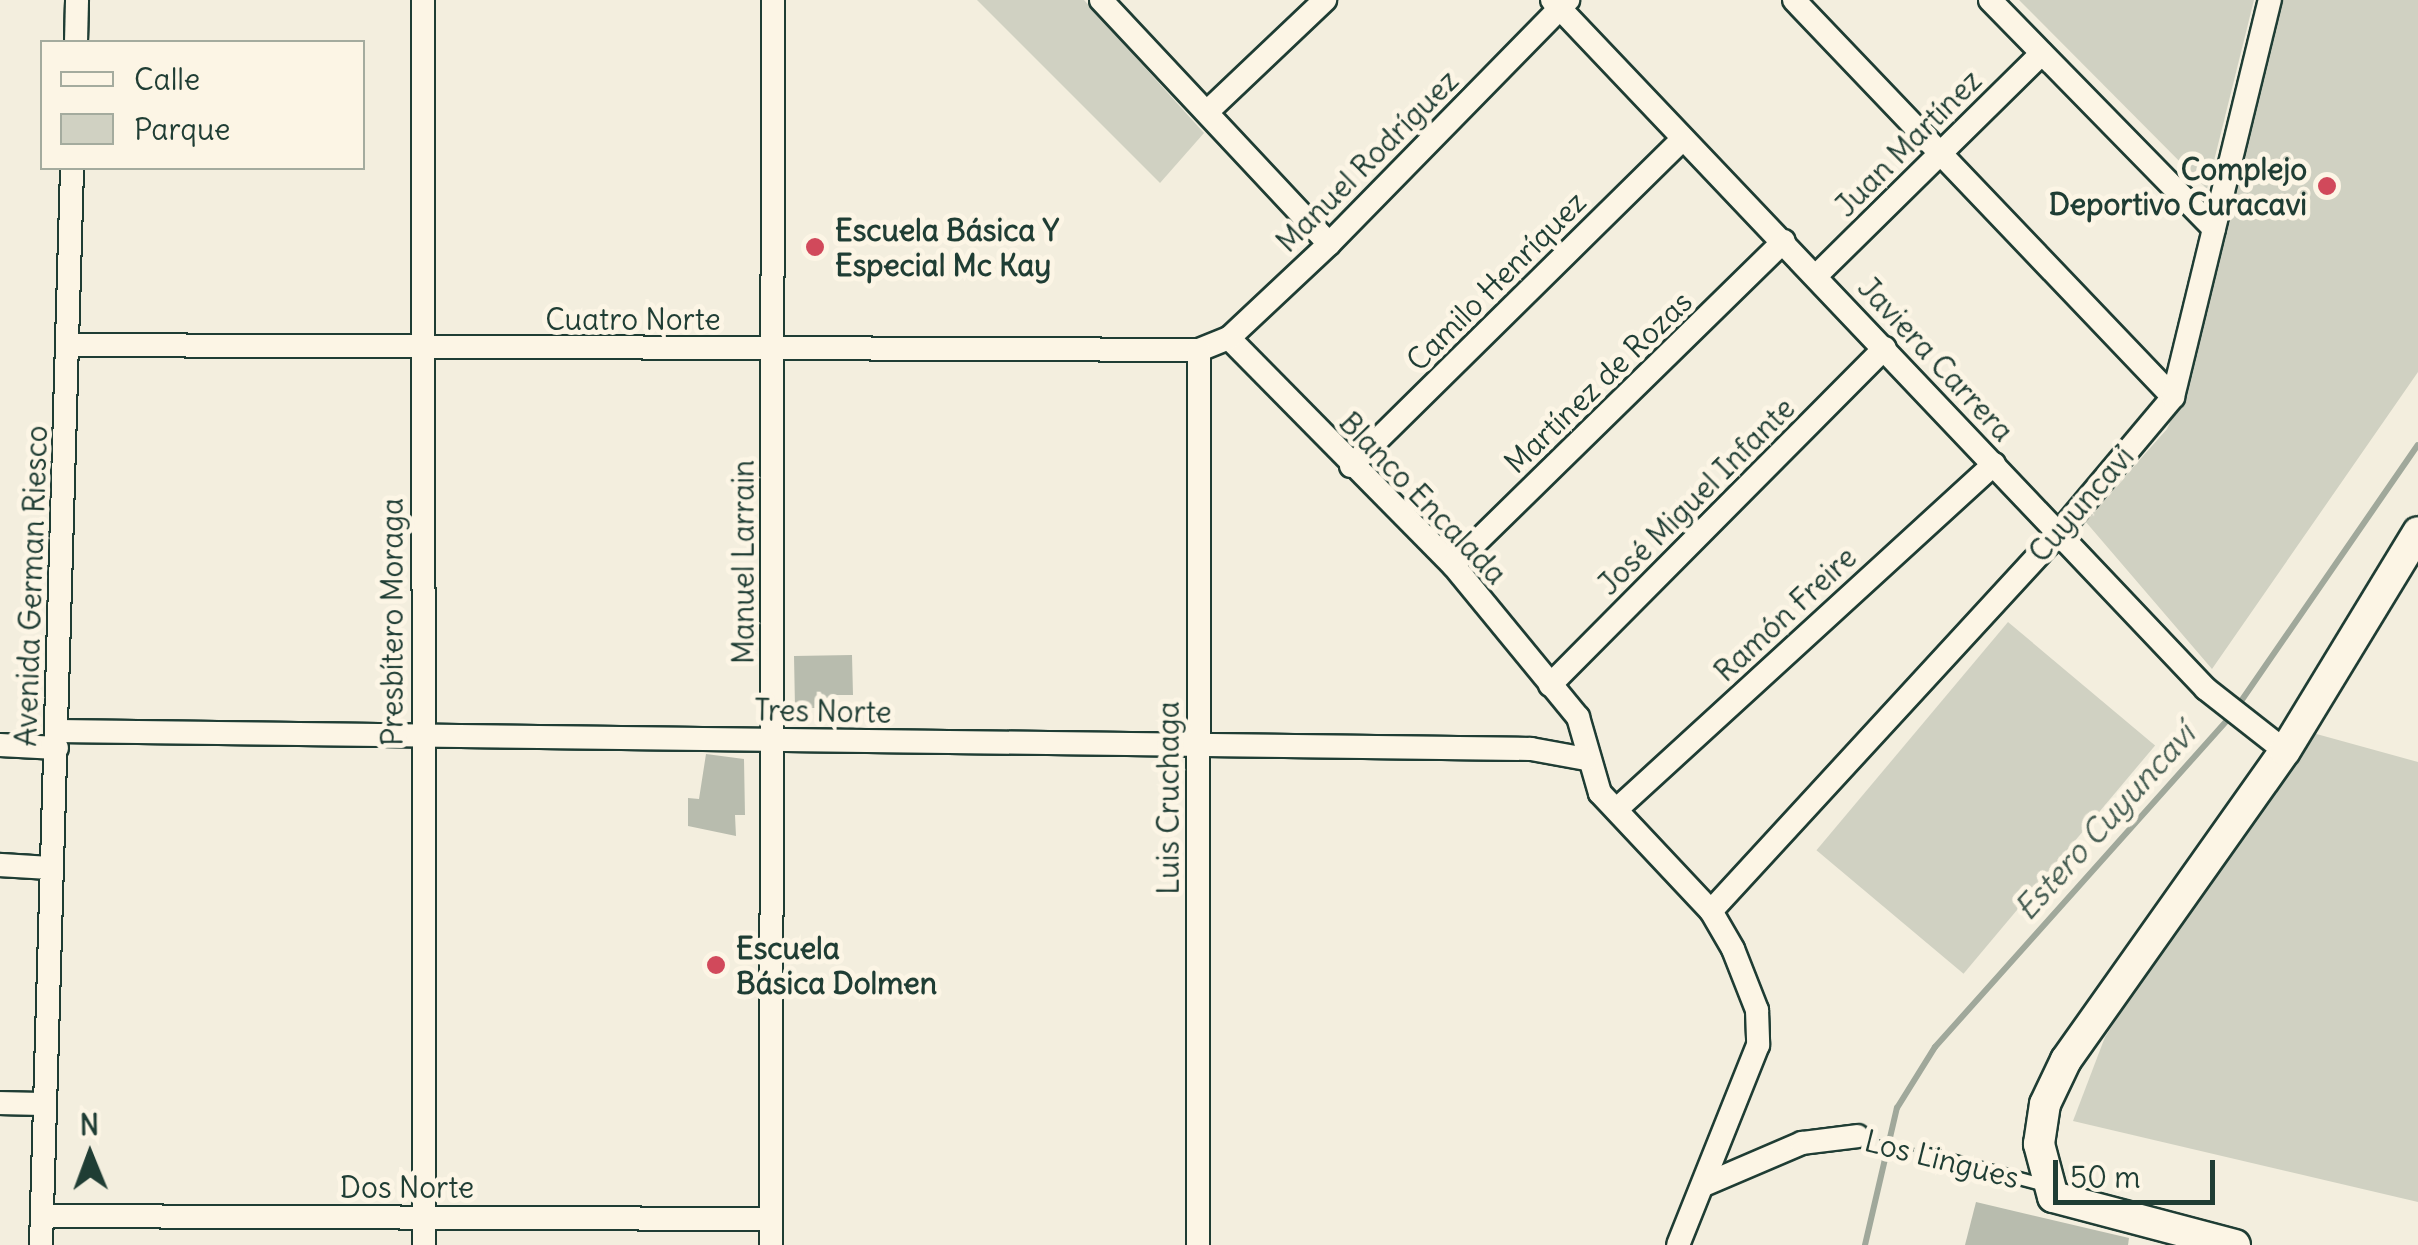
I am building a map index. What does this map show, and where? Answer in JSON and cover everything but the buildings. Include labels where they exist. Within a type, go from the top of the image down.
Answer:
[{"type":"street","points":[[76,40],[77,0]]},
{"type":"street","name":"Presbítero Moraga","points":[[424,0],[420,735],[424,1245]]},
{"type":"street","name":"Manuel Larrain","points":[[771,1245],[773,0]]},
{"type":"street","points":[[1207,112],[1325,0]]},
{"type":"street","points":[[1794,0],[2173,397]]},
{"type":"street","points":[[1990,0],[2214,229]]},
{"type":"street","name":"Cuyuncaví","points":[[1711,911],[2058,534],[2173,397],[2270,0]]},
{"type":"street","points":[[1103,1],[1329,244]]},
{"type":"street","name":"Javiera Carrera","points":[[1560,3],[1683,139],[2206,689],[2285,751]]},
{"type":"street","name":"Manuel Rodríguez","points":[[1200,350],[1229,338],[1329,244],[1560,3]]},
{"type":"street","name":"Juan Martínez","points":[[1816,276],[2042,52]]},
{"type":"street","name":"Camilo Henríquez","points":[[1351,466],[1683,139]]},
{"type":"street","name":"Avenida German Riesco","points":[[42,1245],[42,1104],[57,739],[72,170]]},
{"type":"street","name":"Martínez de Rozas","points":[[1453,565],[1784,241]]},
{"type":"street","name":"Blanco Encalada","points":[[1229,338],[1351,466],[1453,565],[1578,718],[1586,760]]},
{"type":"street","name":"Cuatro Norte","points":[[68,345],[424,350],[1200,350]]},
{"type":"street","name":"José Miguel Infante","points":[[1550,685],[1885,348]]},
{"type":"street","name":"Luis Cruchaga","points":[[1198,1245],[1200,350]]},
{"type":"street","name":"Ramón Freire","points":[[1618,809],[1994,464]]},
{"type":"street","points":[[2045,1185],[2039,1144],[2045,1104],[2066,1060],[2285,751],[2418,532]]},
{"type":"street","name":"Tres Norte","points":[[0,745],[57,739],[420,735],[1531,749],[1586,760]]},
{"type":"street","points":[[1586,760],[1594,784],[1711,911],[1750,986],[1759,1028],[1704,1185],[1678,1245]]},
{"type":"street","points":[[0,865],[51,868]]},
{"type":"street","points":[[0,1103],[42,1104]]},
{"type":"street","name":"Los Lingues","points":[[1704,1185],[1802,1143],[1858,1136]]},
{"type":"street","name":"Los Lingues","points":[[2045,1185],[2068,1205],[2166,1237],[2235,1245]]},
{"type":"street","name":"Dos Norte","points":[[42,1216],[771,1219]]},
{"type":"lane","name":"Los Lingues","points":[[1928,1154],[2045,1185]]},
{"type":"path","name":"Los Lingues","points":[[1858,1136],[1928,1154]]},
{"type":"green space","points":[[977,0],[1084,0],[1204,133],[1160,183]]},
{"type":"green space","points":[[2019,0],[2254,0],[2207,189]]},
{"type":"green space","name":"Complejo Deportivo Curacavi","points":[[2280,0],[2418,0],[2418,372],[2212,669],[2085,521],[2167,429],[2188,382]]},
{"type":"green space","points":[[2008,622],[2155,745],[1964,974],[1816,850]]},
{"type":"green space","points":[[2302,730],[2418,762],[2418,1202],[2073,1121],[2105,1037]]},
{"type":"waterway","name":"Estero Cuyuncaví","points":[[2237,707],[2418,445]]},
{"type":"waterway","name":"Estero Cuyuncaví","points":[[1865,1245],[1897,1108],[1935,1047],[2230,717]]},
{"type":"place","name":"Complejo Deportivo Curacavi","points":[[2327,186]]},
{"type":"place","name":"Escuela Básica Y Especial Mc Kay","points":[[815,247]]},
{"type":"place","name":"Escuela Básica Dolmen","points":[[716,965]]}]
